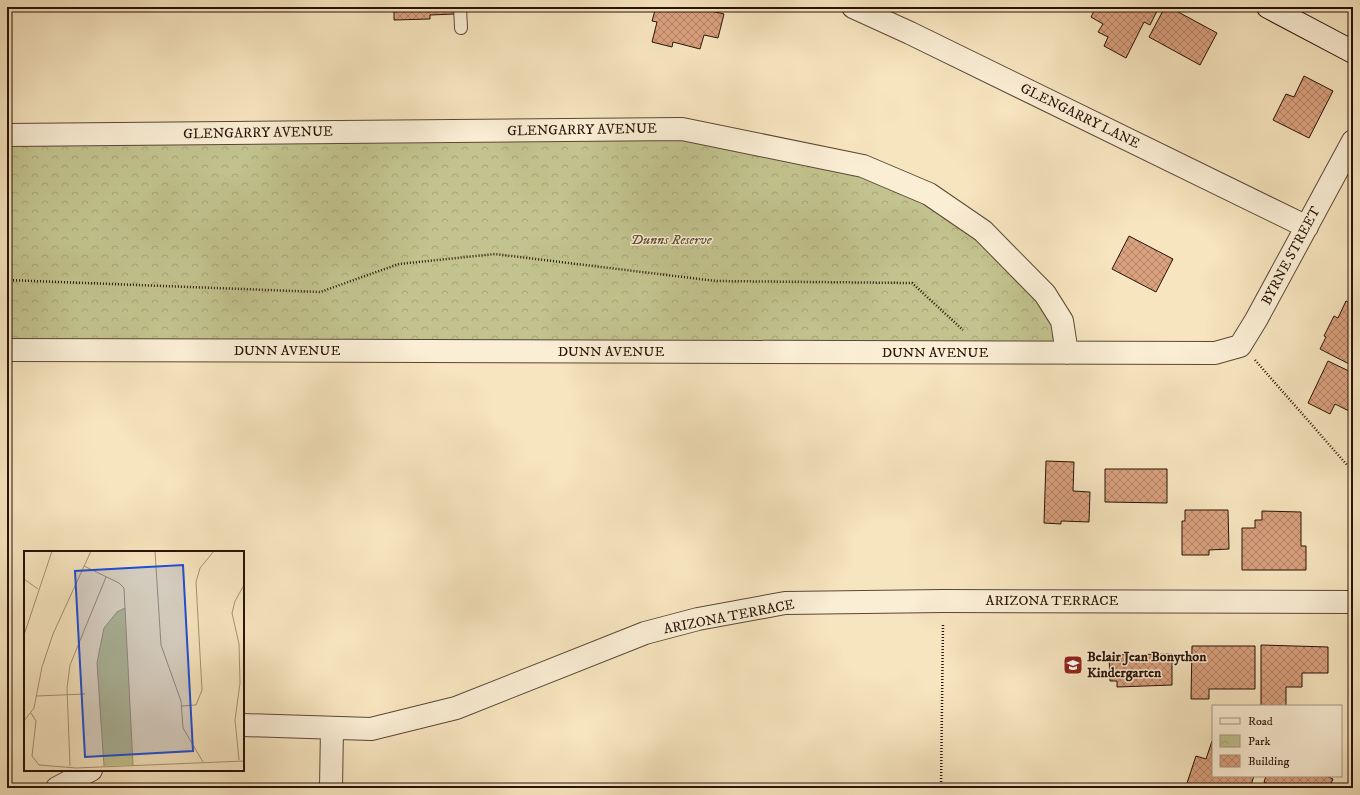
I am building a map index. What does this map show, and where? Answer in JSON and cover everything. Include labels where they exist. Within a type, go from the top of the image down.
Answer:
[{"type":"street","name":"GLENGARRY LANE","points":[[853,7],[910,32],[1307,227]]},
{"type":"street","points":[[1268,7],[1353,52]]},
{"type":"street","name":"GLENGARRY AVENUE","points":[[7,135],[682,129],[863,166],[929,194],[983,232],[1045,294],[1062,321],[1067,353]]},
{"type":"street","name":"BYRNE STREET","points":[[1240,346],[1256,320],[1353,141]]},
{"type":"street","name":"DUNN AVENUE","points":[[7,350],[1215,353],[1240,346]]},
{"type":"street","name":"ARIZONA TERRACE","points":[[244,725],[371,729],[456,708],[645,633],[698,619],[785,603],[943,601],[1353,602]]},
{"type":"street","points":[[332,728],[332,788]]},
{"type":"street","points":[[57,788],[89,771]]},
{"type":"lane","points":[[460,7],[460,28]]},
{"type":"path","points":[[7,280],[320,292],[399,264],[495,254],[716,281],[912,283],[988,353]]},
{"type":"path","points":[[1240,346],[1265,369],[1347,465],[1353,469]]},
{"type":"path","points":[[941,788],[943,601]]},
{"type":"green space","name":"Dunns Reserve","points":[[682,129],[929,194],[1045,294],[1067,353],[7,350],[7,135]]},
{"type":"building","points":[[394,7],[455,7],[455,14],[430,15],[430,19],[394,20]]},
{"type":"building","points":[[656,7],[712,7],[711,11],[724,14],[718,38],[704,35],[700,49],[673,42],[672,47],[652,42],[657,22],[652,21]]},
{"type":"building","points":[[1096,7],[1159,7],[1150,25],[1144,22],[1126,58],[1104,46],[1108,37],[1098,32],[1103,24],[1091,17]]},
{"type":"building","points":[[1165,7],[1169,7],[1217,33],[1200,65],[1149,37]]},
{"type":"building","points":[[1304,76],[1333,91],[1309,138],[1273,120],[1286,94],[1294,97]]},
{"type":"building","points":[[1129,236],[1173,259],[1156,292],[1112,269]]},
{"type":"building","points":[[1346,301],[1353,305],[1353,366],[1320,349],[1326,337],[1324,336],[1334,316],[1338,318]]},
{"type":"building","points":[[1328,361],[1353,373],[1353,413],[1335,404],[1330,414],[1308,403]]},
{"type":"building","points":[[1046,461],[1074,462],[1073,491],[1090,492],[1089,522],[1061,521],[1061,524],[1044,523]]},
{"type":"building","points":[[1105,469],[1167,469],[1167,503],[1105,502]]},
{"type":"building","points":[[1185,510],[1228,510],[1229,549],[1209,550],[1209,555],[1182,555],[1182,521],[1185,521]]},
{"type":"building","points":[[1262,511],[1301,512],[1301,546],[1306,546],[1306,570],[1242,570],[1242,528],[1255,528],[1255,520],[1262,520]]},
{"type":"building","points":[[1261,645],[1328,647],[1328,673],[1302,673],[1302,687],[1286,687],[1286,705],[1261,705]]},
{"type":"building","points":[[1192,646],[1255,646],[1255,689],[1209,689],[1209,699],[1191,699]]},
{"type":"building","points":[[1172,654],[1172,685],[1117,687],[1117,681],[1110,681],[1109,655]]},
{"type":"building","points":[[1212,741],[1212,777],[1254,777],[1250,788],[1193,788],[1186,786],[1196,756],[1206,759]]},
{"type":"building","points":[[1266,777],[1328,777],[1333,779],[1329,788],[1276,788],[1264,782]]},
{"type":"place","name":"Belair Jean Bonython Kindergarten","points":[[1073,665]]}]
